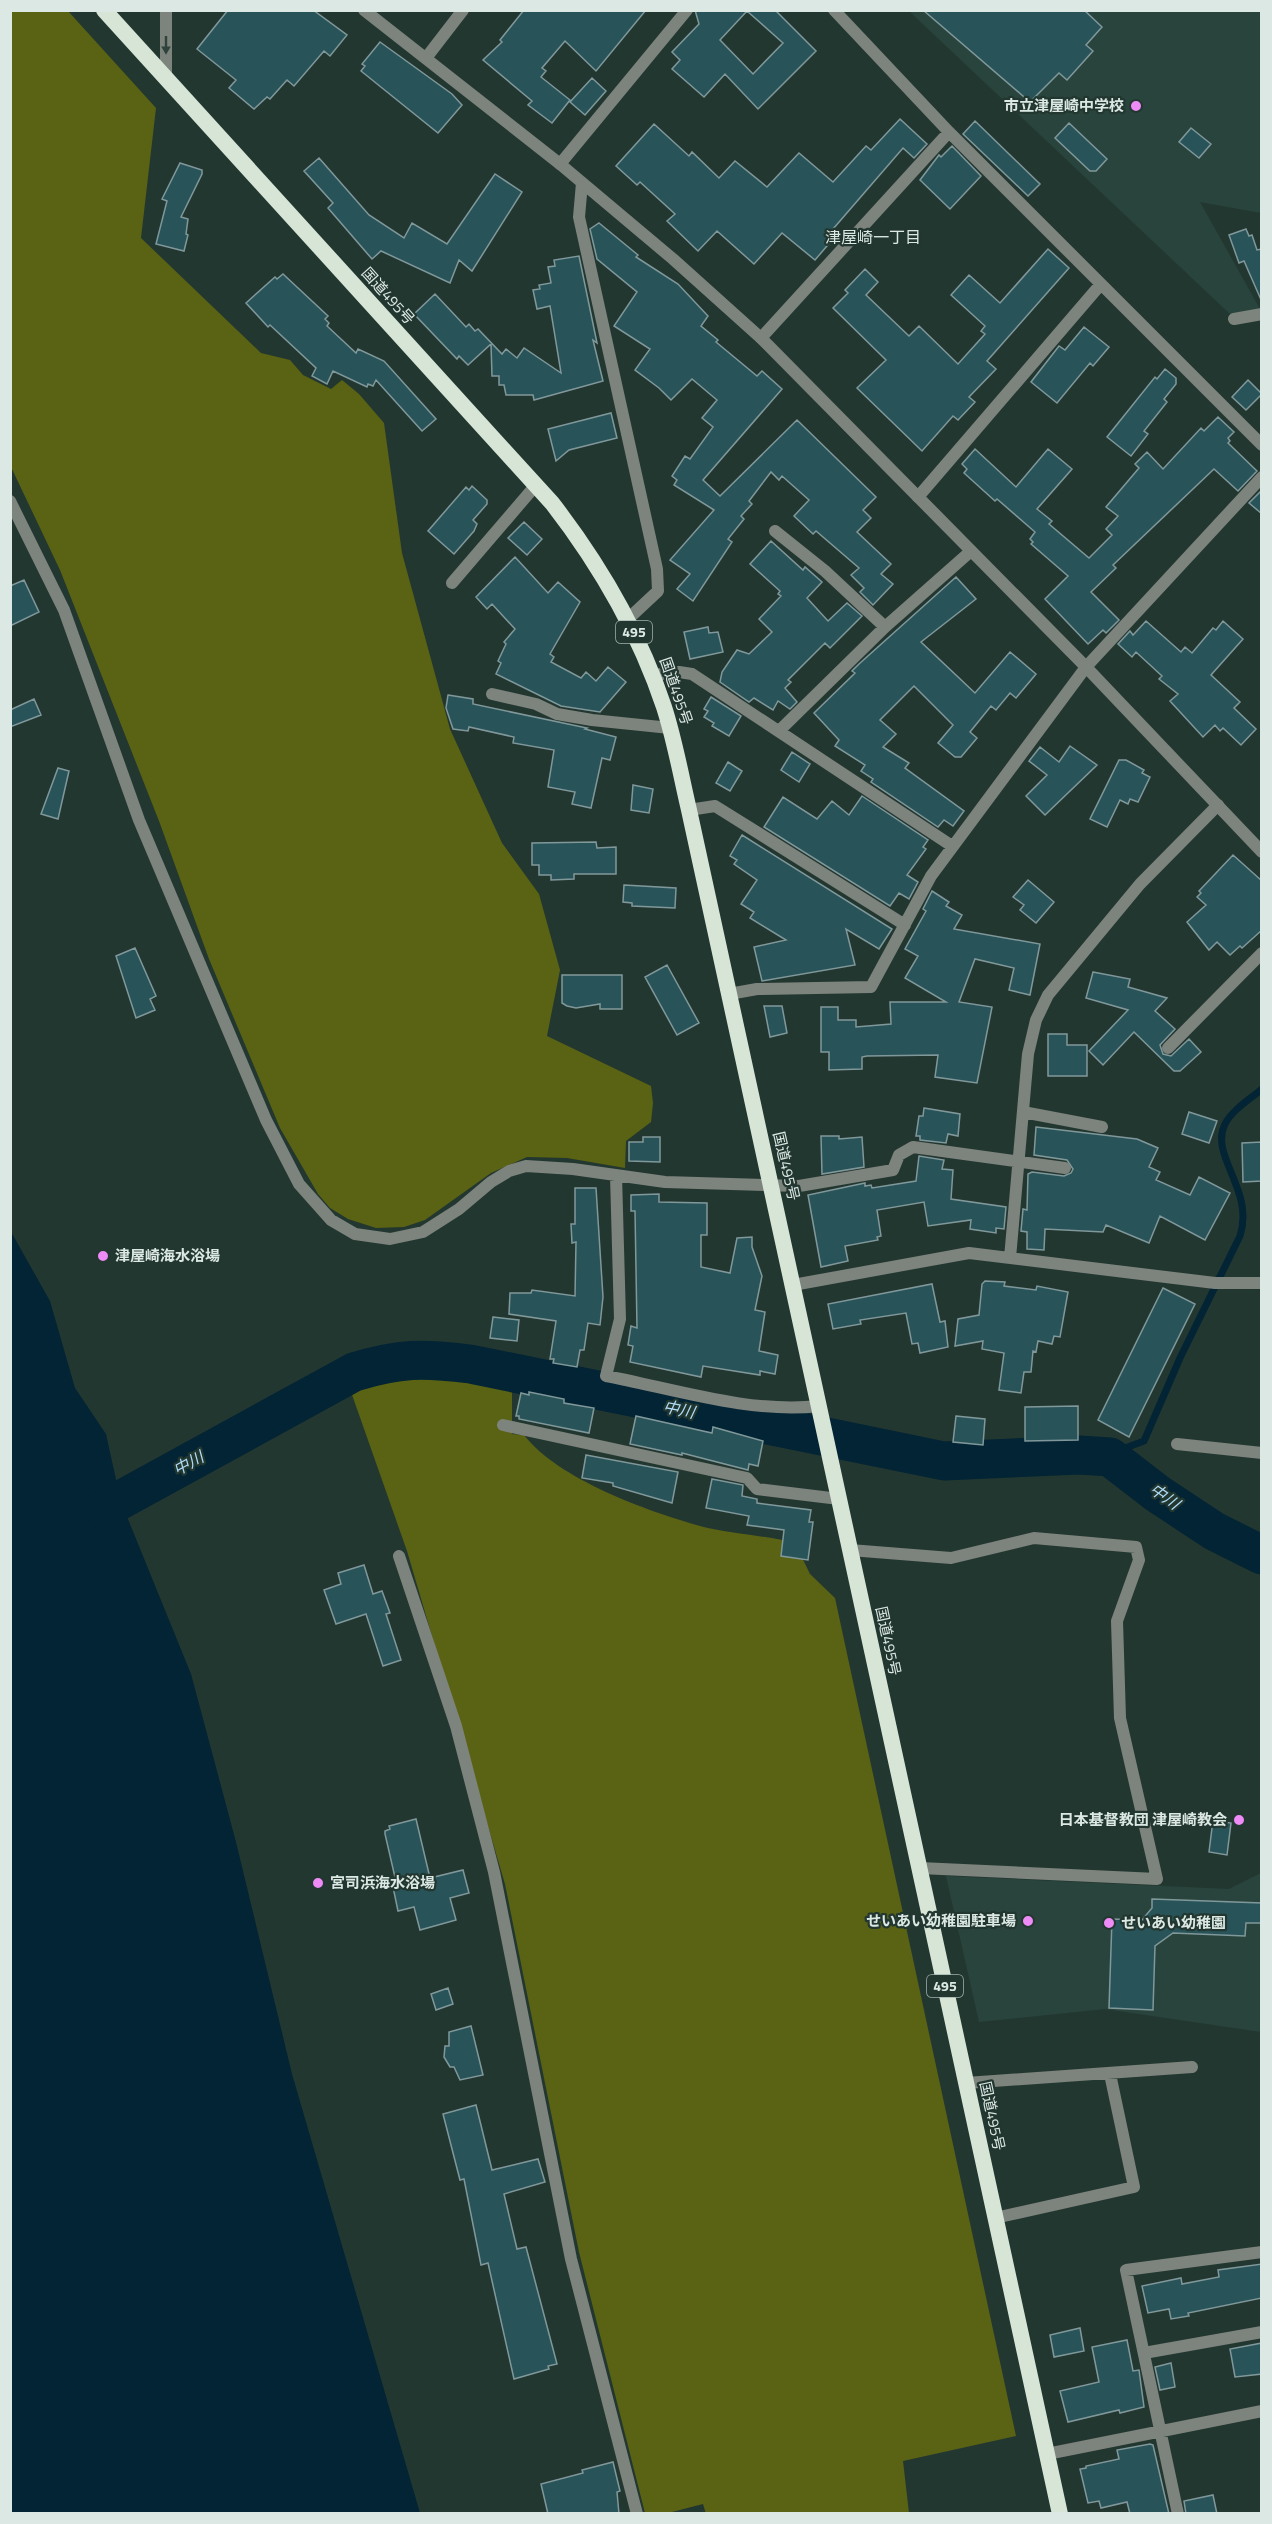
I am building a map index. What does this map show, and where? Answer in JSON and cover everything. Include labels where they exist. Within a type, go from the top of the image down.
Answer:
[{"type":"highway","name":"国道495号","points":[[104,10],[536,485],[574,531],[628,619],[653,675],[670,728],[772,1184],[1060,2514]]},
{"type":"street","points":[[166,10],[166,79]]},
{"type":"street","points":[[364,10],[560,164],[761,338],[1086,668],[1262,852]]},
{"type":"street","points":[[426,58],[463,10]]},
{"type":"street","points":[[560,164],[687,10]]},
{"type":"street","points":[[834,10],[949,132],[1262,445]]},
{"type":"street","points":[[761,338],[949,132]]},
{"type":"street","points":[[582,183],[579,217],[657,569],[658,591],[628,619]]},
{"type":"street","points":[[918,497],[1101,284]]},
{"type":"street","points":[[1234,319],[1262,315]]},
{"type":"street","points":[[729,994],[757,989],[872,987],[931,876],[1086,668],[1262,477]]},
{"type":"street","points":[[452,583],[536,485]]},
{"type":"street","points":[[10,501],[64,610],[139,820],[266,1120],[299,1184],[331,1220],[355,1234],[390,1239],[423,1232],[459,1209],[491,1182],[526,1166],[573,1169],[665,1182],[799,1186],[893,1170],[899,1155],[913,1147],[1065,1168]]},
{"type":"street","points":[[775,531],[825,571],[885,627]]},
{"type":"street","points":[[780,730],[885,627],[971,551]]},
{"type":"street","points":[[653,675],[679,672],[692,674],[780,730],[952,846]]},
{"type":"street","points":[[492,694],[536,704],[557,714],[670,728]]},
{"type":"street","points":[[1010,1258],[1028,1054],[1036,1020],[1048,995],[1140,884],[1218,805]]},
{"type":"street","points":[[689,810],[716,806],[905,924]]},
{"type":"street","points":[[1168,1048],[1262,953]]},
{"type":"street","points":[[1023,1112],[1102,1127]]},
{"type":"street","points":[[616,1175],[620,1319],[606,1376],[762,1407],[791,1409],[819,1406]]},
{"type":"street","points":[[793,1285],[969,1253],[1220,1284],[1262,1283]]},
{"type":"street","points":[[503,1425],[747,1478],[757,1489],[839,1499]]},
{"type":"street","points":[[1177,1444],[1262,1453]]},
{"type":"street","points":[[850,1550],[951,1558],[1034,1538],[1136,1547],[1139,1560],[1118,1621],[1120,1718],[1157,1879],[920,1868]]},
{"type":"street","points":[[399,1556],[456,1726],[494,1872],[571,2259],[637,2514]]},
{"type":"street","points":[[966,2083],[1192,2067]]},
{"type":"street","points":[[995,2218],[1134,2187],[1110,2074]]},
{"type":"street","points":[[1179,2514],[1126,2270],[1262,2252]]},
{"type":"street","points":[[1144,2353],[1262,2332]]},
{"type":"street","points":[[1047,2454],[1262,2411]]},
{"type":"shaded area","name":"市立津屋崎中学校","points":[[909,11],[1261,11],[1261,213],[1200,202],[1260,309],[1231,315]]},
{"type":"shaded area","name":"せいあい幼稚園","points":[[1261,1873],[1261,2032],[1105,2009],[979,2022],[946,1876],[1229,1889]]},
{"type":"green space","points":[[11,11],[68,11],[156,108],[141,238],[261,353],[290,360],[303,375],[331,389],[342,380],[359,394],[384,423],[402,553],[450,729],[502,843],[539,894],[560,970],[547,1036],[651,1086],[653,1103],[651,1122],[626,1141],[625,1168],[567,1158],[527,1157],[491,1173],[425,1220],[404,1227],[376,1228],[348,1219],[330,1208],[318,1194],[280,1128],[209,959],[159,821],[60,570],[11,467]]},
{"type":"green space","points":[[400,1372],[431,1372],[512,1386],[512,1434],[524,1435],[558,1466],[605,1491],[679,1520],[712,1529],[795,1543],[810,1574],[835,1598],[1016,2436],[903,2461],[909,2513],[706,2514],[703,2504],[668,2513],[645,2513],[579,2252],[505,1884],[407,1551],[350,1389],[373,1376]]},
{"type":"water","points":[[10,1230],[50,1301],[75,1388],[106,1434],[121,1502],[191,1674],[236,1842],[292,2074],[420,2513],[11,2513]]},
{"type":"building","points":[[228,10],[313,10],[347,35],[330,56],[324,51],[294,86],[287,80],[270,99],[267,97],[254,109],[229,88],[236,80],[197,49]]},
{"type":"building","points":[[524,10],[646,10],[596,71],[565,41],[542,68],[546,71],[541,77],[570,100],[552,123],[528,105],[532,101],[483,60],[502,42],[500,40]]},
{"type":"building","points":[[695,10],[775,10],[816,51],[758,109],[725,74],[704,97],[672,69],[680,60],[672,52],[699,24]],"holes":[[[747,11],[783,43],[753,74],[720,40]]]},
{"type":"building","points":[[923,10],[1084,10],[1102,27],[1086,45],[1093,51],[1067,80],[1059,73],[1030,102]]},
{"type":"building","points":[[380,42],[452,94],[462,105],[438,133],[361,71],[365,66],[362,64]]},
{"type":"building","points":[[592,78],[606,91],[585,115],[570,102]]},
{"type":"building","points":[[900,119],[927,144],[914,158],[903,148],[827,236],[832,240],[815,260],[782,233],[754,264],[717,231],[698,251],[667,221],[675,214],[640,182],[637,185],[616,166],[654,124],[689,156],[692,152],[719,178],[735,161],[767,187],[799,153],[833,182],[866,146],[871,150]]},
{"type":"building","points":[[975,121],[1040,184],[1028,196],[963,134]]},
{"type":"building","points":[[1069,123],[1107,159],[1096,171],[1090,171],[1055,138]]},
{"type":"building","points":[[1191,128],[1211,144],[1199,158],[1179,142]]},
{"type":"building","points":[[952,146],[981,176],[950,209],[920,180],[939,155],[941,157]]},
{"type":"building","points":[[319,158],[369,215],[404,238],[412,223],[447,244],[495,174],[522,192],[472,271],[459,260],[450,283],[381,251],[372,259],[328,208],[333,203],[304,171]]},
{"type":"building","points":[[180,163],[202,170],[181,217],[188,219],[186,234],[188,235],[184,251],[156,244],[167,201],[162,199]]},
{"type":"building","points":[[599,223],[638,255],[636,257],[678,284],[708,316],[701,326],[718,340],[716,342],[757,376],[762,371],[782,389],[703,480],[720,496],[797,420],[876,497],[863,510],[871,518],[857,532],[891,564],[881,574],[893,584],[873,605],[860,592],[864,588],[851,575],[859,568],[816,531],[813,534],[794,516],[809,500],[782,476],[779,480],[771,472],[749,501],[752,504],[741,516],[744,519],[728,539],[732,542],[693,601],[677,589],[690,574],[670,560],[714,510],[674,485],[677,480],[672,476],[685,456],[690,459],[713,427],[702,418],[717,400],[692,379],[671,400],[635,370],[650,349],[614,326],[637,292],[597,259],[590,229]]},
{"type":"building","points":[[1246,229],[1249,236],[1252,235],[1257,250],[1262,249],[1262,302],[1244,261],[1239,263],[1229,235]]},
{"type":"building","points":[[1048,249],[1069,268],[987,361],[996,369],[969,397],[975,402],[958,420],[953,416],[922,451],[857,388],[886,360],[833,308],[848,293],[845,290],[865,269],[878,282],[866,295],[909,336],[919,326],[958,364],[985,334],[981,331],[985,326],[951,295],[969,275],[1000,303]]},
{"type":"building","points":[[579,256],[597,343],[593,340],[603,381],[534,400],[533,395],[506,395],[504,385],[499,385],[499,376],[492,376],[491,344],[468,365],[459,356],[457,359],[414,314],[435,294],[466,327],[469,324],[475,331],[478,329],[502,354],[506,349],[517,358],[524,348],[561,373],[550,306],[537,309],[533,290],[540,289],[539,285],[551,283],[548,267],[555,266],[554,260]]},
{"type":"building","points":[[283,274],[328,316],[325,319],[329,323],[327,326],[356,353],[358,349],[384,361],[436,419],[422,431],[376,380],[373,386],[368,384],[367,387],[333,371],[327,384],[312,376],[316,368],[270,325],[268,327],[246,303],[275,277],[277,279]]},
{"type":"building","points":[[1084,327],[1109,347],[1093,366],[1090,363],[1057,403],[1031,382],[1059,346],[1065,350]]},
{"type":"building","points":[[1165,369],[1176,378],[1176,384],[1164,399],[1167,402],[1144,431],[1148,434],[1131,456],[1107,437],[1155,377],[1157,379]]},
{"type":"building","points":[[1248,380],[1262,394],[1246,410],[1232,397]]},
{"type":"building","points":[[611,413],[617,438],[569,450],[556,461],[548,429]]},
{"type":"building","points":[[1218,417],[1234,432],[1228,438],[1230,441],[1228,443],[1257,471],[1238,491],[1214,469],[1113,565],[1116,568],[1091,592],[1119,620],[1106,633],[1103,630],[1088,644],[1045,599],[1068,576],[1031,544],[1033,542],[1030,539],[1035,532],[964,473],[967,469],[962,464],[975,449],[1016,487],[1048,449],[1072,469],[1037,509],[1052,521],[1049,524],[1089,558],[1112,535],[1106,529],[1118,516],[1106,507],[1139,468],[1135,464],[1147,452],[1163,469],[1201,428],[1204,431]]},
{"type":"building","points":[[472,486],[487,500],[487,504],[473,520],[477,524],[474,531],[454,554],[428,531],[466,487],[469,490]]},
{"type":"building","points":[[1262,490],[1262,514],[1249,503]]},
{"type":"building","points":[[524,522],[542,539],[527,555],[508,538]]},
{"type":"building","points":[[771,541],[803,570],[805,567],[822,582],[807,598],[828,621],[847,603],[862,616],[830,648],[825,643],[788,680],[791,682],[785,688],[797,702],[790,709],[778,701],[773,710],[754,698],[749,702],[720,682],[722,672],[737,650],[749,654],[772,632],[759,619],[781,596],[778,594],[780,591],[750,564]]},
{"type":"building","points":[[515,557],[548,593],[558,582],[580,602],[550,654],[554,657],[551,662],[581,678],[586,672],[596,681],[608,667],[626,682],[600,712],[561,706],[496,674],[501,663],[498,661],[506,644],[504,642],[515,629],[492,604],[487,609],[476,597]]},
{"type":"building","points":[[956,577],[976,599],[921,642],[975,693],[1010,652],[1036,674],[1016,698],[1010,693],[996,710],[991,706],[970,732],[977,738],[961,757],[955,757],[938,743],[953,725],[914,686],[880,720],[896,734],[883,747],[909,763],[905,768],[964,811],[953,826],[944,820],[938,827],[871,782],[873,779],[861,771],[865,765],[835,746],[839,740],[814,713],[855,673],[852,671],[859,664]]},
{"type":"building","points":[[24,580],[39,612],[10,626],[10,586]]},
{"type":"building","points":[[1146,621],[1181,652],[1185,647],[1192,653],[1213,628],[1216,630],[1223,621],[1243,639],[1211,675],[1240,702],[1234,708],[1256,729],[1241,745],[1223,728],[1220,731],[1215,725],[1203,737],[1170,701],[1178,694],[1159,679],[1162,676],[1136,652],[1132,657],[1118,644],[1130,631],[1133,635]]},
{"type":"building","points":[[708,627],[709,633],[718,632],[723,652],[690,659],[684,632]]},
{"type":"building","points":[[448,695],[473,699],[473,704],[587,728],[585,729],[616,737],[610,760],[602,758],[591,808],[572,804],[575,792],[548,787],[554,750],[513,743],[514,737],[469,727],[468,731],[453,729],[446,708]]},
{"type":"building","points":[[711,697],[741,716],[729,736],[712,726],[714,723],[704,717],[708,711],[704,709]]},
{"type":"building","points":[[34,699],[41,715],[10,727],[10,710]]},
{"type":"building","points":[[1070,746],[1097,765],[1045,815],[1026,796],[1047,775],[1029,761],[1040,747],[1059,762]]},
{"type":"building","points":[[792,752],[810,764],[799,782],[781,770]]},
{"type":"building","points":[[1119,760],[1126,760],[1144,770],[1142,773],[1150,777],[1138,802],[1130,799],[1128,804],[1120,800],[1107,827],[1090,819]]},
{"type":"building","points":[[728,762],[742,771],[730,791],[716,783]]},
{"type":"building","points":[[58,768],[69,771],[58,819],[41,814]]},
{"type":"building","points":[[633,785],[653,789],[649,813],[631,810]]},
{"type":"building","points":[[862,796],[928,840],[923,847],[926,849],[907,875],[918,882],[909,899],[899,893],[890,906],[764,827],[783,797],[817,819],[832,801],[849,815]]},
{"type":"building","points":[[742,835],[892,929],[879,949],[846,929],[855,965],[762,981],[754,947],[786,940],[750,918],[754,912],[741,904],[757,880],[734,864],[737,860],[730,856]]},
{"type":"building","points":[[596,842],[597,848],[616,847],[616,874],[574,874],[574,879],[551,880],[551,875],[539,875],[539,865],[532,865],[532,843]]},
{"type":"building","points":[[1233,855],[1262,881],[1262,930],[1242,948],[1240,946],[1230,955],[1217,942],[1209,950],[1187,922],[1206,905],[1197,897],[1201,893],[1199,891]]},
{"type":"building","points":[[1028,880],[1054,902],[1036,923],[1020,910],[1024,905],[1013,897]]},
{"type":"building","points":[[624,885],[676,888],[675,908],[632,906],[632,903],[623,902]]},
{"type":"building","points":[[932,891],[949,902],[946,906],[962,915],[954,929],[1040,944],[1030,995],[1009,990],[1014,968],[975,959],[959,1002],[992,1007],[977,1083],[935,1077],[938,1055],[867,1056],[862,1057],[862,1069],[829,1070],[829,1052],[821,1052],[821,1007],[838,1007],[838,1020],[856,1020],[856,1027],[891,1024],[890,1002],[946,1002],[905,978],[918,956],[905,949],[926,911],[923,909]]},
{"type":"building","points":[[135,948],[156,996],[150,999],[155,1010],[136,1018],[116,956]]},
{"type":"building","points":[[667,965],[699,1023],[677,1035],[645,977]]},
{"type":"building","points":[[1093,972],[1130,979],[1128,987],[1167,998],[1155,1011],[1175,1029],[1160,1045],[1163,1054],[1171,1056],[1189,1039],[1201,1052],[1180,1071],[1174,1071],[1134,1032],[1103,1065],[1089,1051],[1128,1010],[1086,998]]},
{"type":"building","points":[[562,975],[622,975],[622,1009],[600,1009],[600,1004],[576,1008],[567,1006],[562,1003]]},
{"type":"building","points":[[764,1006],[782,1006],[787,1033],[770,1037]]},
{"type":"building","points":[[1048,1034],[1067,1034],[1067,1045],[1087,1045],[1087,1076],[1048,1076]]},
{"type":"building","points":[[924,1108],[960,1114],[958,1136],[948,1134],[946,1143],[920,1140],[920,1136],[916,1136],[919,1116],[923,1116]]},
{"type":"building","points":[[1189,1112],[1217,1121],[1209,1143],[1182,1134]]},
{"type":"building","points":[[1036,1127],[1137,1139],[1158,1148],[1149,1167],[1160,1172],[1156,1180],[1190,1195],[1199,1177],[1230,1193],[1205,1240],[1160,1216],[1149,1243],[1106,1225],[1103,1232],[1045,1229],[1044,1250],[1027,1249],[1027,1232],[1021,1231],[1023,1209],[1027,1210],[1028,1174],[1032,1172],[1064,1176],[1071,1173],[1073,1169],[1067,1160],[1034,1155]]},
{"type":"building","points":[[821,1136],[839,1136],[839,1139],[862,1137],[864,1167],[822,1174]]},
{"type":"building","points":[[643,1137],[660,1137],[660,1162],[629,1161],[629,1142],[643,1142]]},
{"type":"building","points":[[1262,1142],[1262,1181],[1243,1182],[1242,1143]]},
{"type":"building","points":[[919,1156],[944,1160],[942,1169],[953,1170],[951,1199],[1006,1207],[1004,1229],[996,1228],[996,1233],[970,1229],[971,1220],[928,1226],[924,1202],[877,1210],[881,1236],[877,1237],[878,1240],[845,1246],[848,1261],[821,1267],[808,1195],[865,1183],[865,1186],[871,1185],[872,1188],[916,1181]]},
{"type":"building","points":[[575,1188],[596,1188],[603,1297],[600,1325],[588,1323],[584,1350],[580,1350],[577,1367],[553,1363],[554,1359],[550,1359],[556,1321],[509,1314],[510,1293],[531,1293],[532,1290],[575,1296],[576,1242],[572,1243],[571,1224],[575,1224]]},
{"type":"building","points":[[659,1194],[659,1202],[707,1203],[707,1235],[701,1235],[701,1267],[730,1273],[737,1238],[752,1237],[752,1247],[762,1276],[755,1310],[765,1312],[759,1351],[778,1355],[775,1374],[760,1371],[760,1375],[703,1366],[701,1377],[630,1362],[633,1346],[628,1345],[631,1326],[637,1328],[635,1211],[631,1211],[631,1195]]},
{"type":"building","points":[[985,1281],[1005,1282],[1004,1286],[1036,1290],[1037,1286],[1068,1292],[1060,1337],[1054,1336],[1052,1344],[1038,1341],[1036,1352],[1033,1351],[1031,1372],[1024,1372],[1021,1393],[999,1390],[1004,1353],[982,1349],[983,1341],[955,1346],[958,1319],[979,1315],[982,1284]]},
{"type":"building","points":[[932,1284],[940,1322],[945,1321],[948,1347],[920,1353],[918,1343],[912,1344],[906,1313],[860,1320],[861,1324],[833,1329],[828,1304]]},
{"type":"building","points":[[1163,1288],[1195,1304],[1129,1437],[1098,1420]]},
{"type":"building","points":[[493,1317],[519,1320],[517,1341],[490,1338]]},
{"type":"building","points":[[529,1392],[564,1399],[564,1403],[594,1408],[589,1433],[519,1419],[519,1416],[516,1416],[521,1393],[529,1395]]},
{"type":"building","points":[[1078,1406],[1078,1440],[1025,1441],[1025,1407]]},
{"type":"building","points":[[636,1416],[712,1433],[713,1427],[763,1441],[758,1466],[749,1464],[748,1470],[682,1453],[682,1455],[630,1444]]},
{"type":"building","points":[[956,1416],[985,1419],[983,1445],[953,1442]]},
{"type":"building","points":[[586,1455],[678,1472],[672,1503],[613,1486],[613,1483],[582,1478]]},
{"type":"building","points":[[712,1479],[743,1485],[742,1496],[757,1499],[757,1503],[811,1510],[809,1522],[813,1522],[808,1560],[781,1556],[784,1530],[747,1525],[749,1516],[706,1508]]},
{"type":"building","points":[[364,1565],[373,1594],[382,1591],[390,1613],[386,1614],[401,1660],[383,1666],[366,1614],[336,1624],[324,1590],[341,1584],[338,1573]]},
{"type":"building","points":[[416,1819],[430,1878],[463,1870],[469,1893],[450,1898],[456,1920],[420,1930],[414,1907],[398,1911],[393,1887],[397,1886],[385,1834],[385,1831],[390,1829],[389,1826]]},
{"type":"building","points":[[1213,1820],[1231,1823],[1227,1855],[1209,1852]]},
{"type":"building","points":[[1152,1899],[1262,1903],[1262,1923],[1246,1923],[1245,1936],[1173,1933],[1155,1946],[1153,2010],[1109,2008],[1112,1919],[1142,1920],[1152,1908]]},
{"type":"building","points":[[448,1988],[453,2004],[436,2010],[431,1994]]},
{"type":"building","points":[[471,2026],[483,2075],[460,2080],[454,2067],[450,2067],[444,2057],[445,2046],[449,2046],[449,2032]]},
{"type":"building","points":[[476,2105],[492,2170],[538,2159],[545,2182],[504,2194],[517,2249],[526,2247],[557,2364],[548,2366],[549,2369],[514,2379],[488,2263],[481,2265],[464,2179],[460,2180],[443,2114]]},
{"type":"building","points":[[1262,2264],[1262,2298],[1188,2313],[1189,2316],[1171,2319],[1169,2309],[1148,2313],[1142,2286],[1181,2278],[1182,2284],[1219,2277],[1218,2270]]},
{"type":"building","points":[[1080,2328],[1084,2351],[1054,2357],[1050,2335]]},
{"type":"building","points":[[1127,2340],[1133,2371],[1139,2370],[1144,2407],[1120,2413],[1119,2410],[1068,2422],[1060,2391],[1099,2382],[1092,2347]]},
{"type":"building","points":[[1262,2343],[1262,2374],[1235,2377],[1230,2349]]},
{"type":"building","points":[[1171,2363],[1175,2387],[1160,2390],[1155,2367]]},
{"type":"building","points":[[1153,2445],[1169,2514],[1130,2514],[1127,2502],[1101,2508],[1099,2501],[1088,2503],[1080,2469],[1119,2459],[1117,2450]]},
{"type":"building","points":[[613,2462],[620,2491],[617,2492],[619,2514],[548,2514],[541,2484]]},
{"type":"building","points":[[1213,2495],[1217,2514],[1186,2514],[1184,2501]]},
{"type":"waterway","points":[[1110,1457],[1112,1453],[1144,1441],[1180,1358],[1240,1236],[1243,1219],[1242,1204],[1223,1149],[1222,1136],[1225,1124],[1232,1114],[1262,1089]]},
{"type":"waterway","name":"中川","points":[[104,1509],[354,1372],[385,1364],[425,1360],[470,1364],[944,1461],[1079,1455],[1110,1457],[1158,1494],[1214,1531],[1262,1555]]},
{"type":"place","name":"市立津屋崎中学校","points":[[1136,106]]},
{"type":"place","name":"津屋崎海水浴場","points":[[103,1256]]},
{"type":"place","name":"日本基督教団 津屋崎教会","points":[[1239,1820]]},
{"type":"place","name":"宮司浜海水浴場","points":[[318,1883]]},
{"type":"place","name":"せいあい幼稚園駐車場","points":[[1028,1921]]},
{"type":"place","name":"せいあい幼稚園","points":[[1109,1923]]},
{"type":"district","name":"津屋崎一丁目","points":[[873,237]]}]
